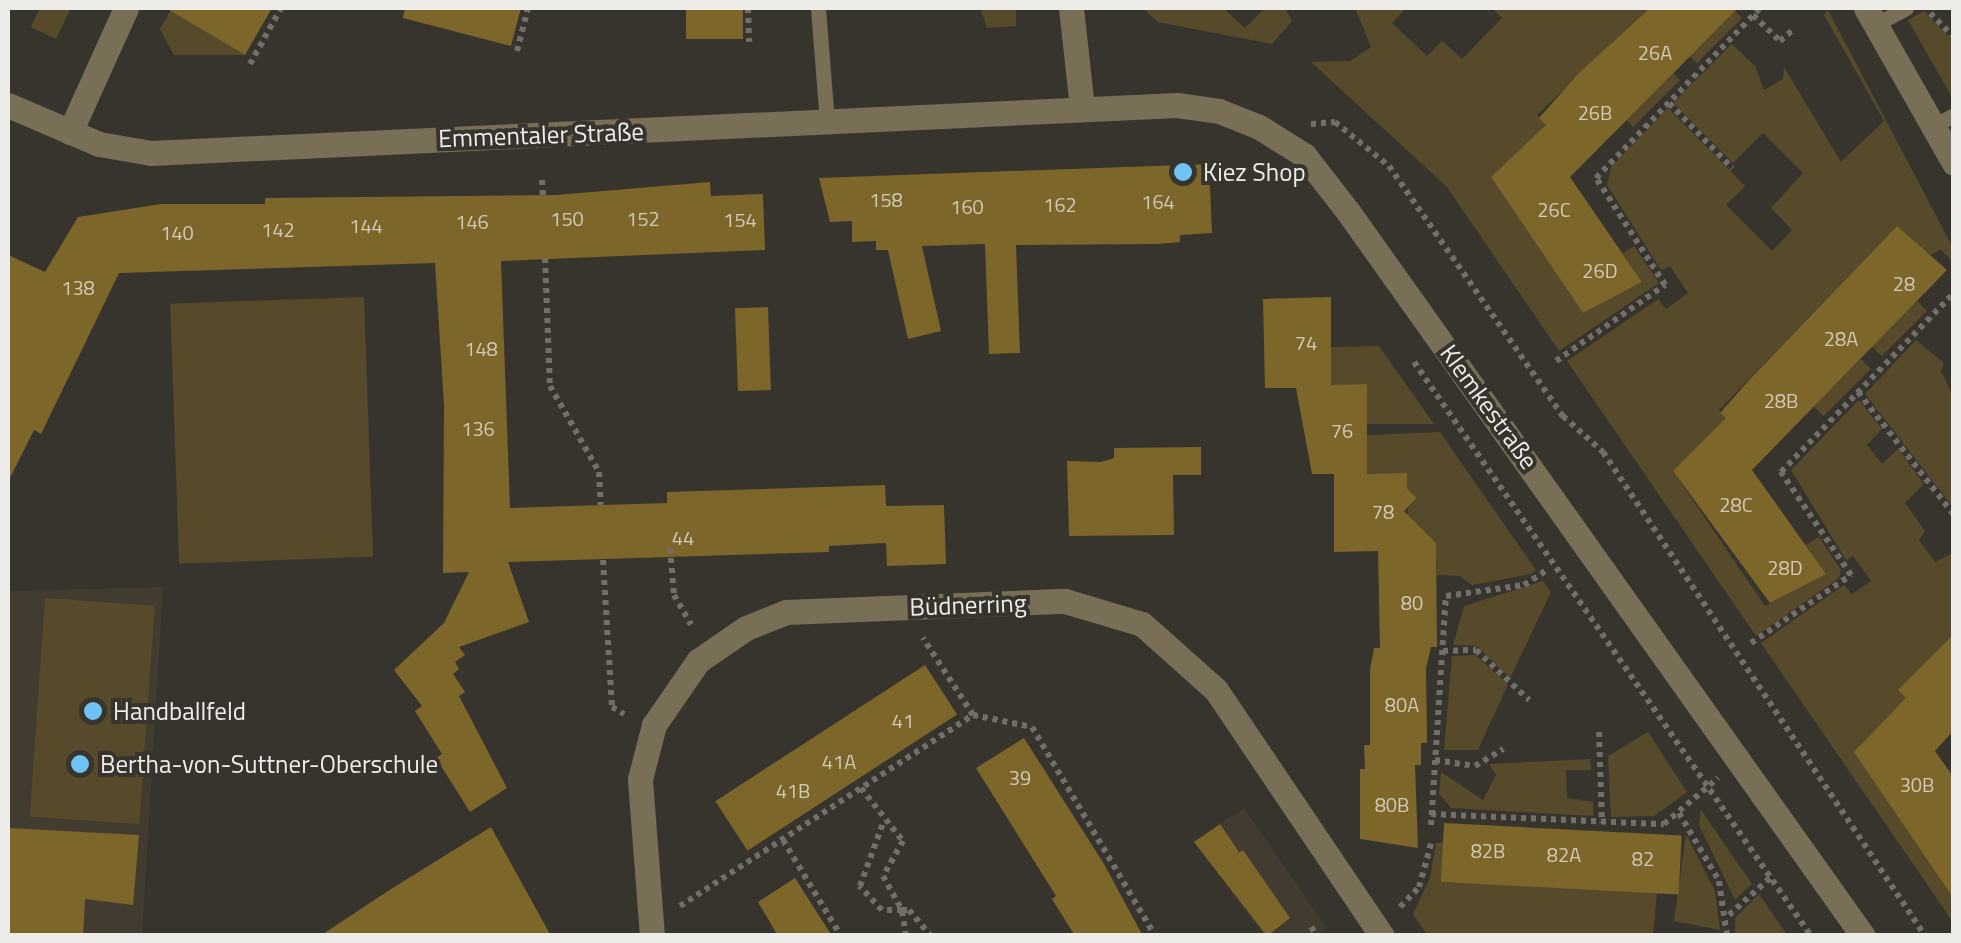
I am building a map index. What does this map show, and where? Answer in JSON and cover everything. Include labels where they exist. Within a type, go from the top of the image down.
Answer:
[{"type":"street","points":[[70,132],[126,8]]},
{"type":"street","points":[[1071,8],[1082,108]]},
{"type":"street","points":[[1871,16],[1944,120],[1954,163]]},
{"type":"street","name":"Emmentaler Straße","points":[[8,105],[70,132],[151,153],[1082,108]]},
{"type":"street","name":"Klemkestraße","points":[[1082,108],[1177,105],[1259,126],[1304,155],[1349,212],[1862,936]]},
{"type":"street","name":"Büdnerring","points":[[652,936],[640,779],[654,724],[698,661],[786,612],[1066,601],[1110,609],[1180,652],[1216,690],[1382,936]]},
{"type":"lane","points":[[818,8],[827,123]]},
{"type":"lane","points":[[1871,16],[1906,8]]},
{"type":"path","points":[[250,64],[282,8]]},
{"type":"path","points":[[518,51],[528,8]]},
{"type":"path","points":[[748,8],[749,42]]},
{"type":"path","points":[[1556,360],[1665,286],[1596,178],[1760,8]]},
{"type":"path","points":[[1925,8],[1954,36]]},
{"type":"path","points":[[1753,15],[1780,42],[1794,29]]},
{"type":"path","points":[[1668,103],[1732,168]]},
{"type":"path","points":[[1259,126],[1335,122],[1389,166],[1563,416],[1603,452],[1925,936]]},
{"type":"path","points":[[542,180],[543,196]]},
{"type":"path","points":[[545,258],[550,386],[599,472],[601,505]]},
{"type":"path","points":[[1751,643],[1851,575],[1781,472],[1954,293]]},
{"type":"path","points":[[1858,392],[1954,515]]},
{"type":"path","points":[[670,548],[674,595],[691,625]]},
{"type":"path","points":[[603,560],[612,707],[624,714]]},
{"type":"path","points":[[1430,825],[1446,596],[1524,585],[1548,570]]},
{"type":"path","points":[[917,628],[974,716]]},
{"type":"path","points":[[1443,652],[1476,650],[1529,700]]},
{"type":"path","points":[[680,907],[974,716],[1032,727],[1154,936]]},
{"type":"path","points":[[1600,732],[1602,823]]},
{"type":"path","points":[[1435,760],[1474,766],[1503,749]]},
{"type":"path","points":[[1432,814],[1664,824],[1739,758]]},
{"type":"path","points":[[861,788],[883,823],[894,825],[903,841],[883,876],[902,910],[906,936]]},
{"type":"path","points":[[1679,813],[1705,849],[1728,916],[1727,936]]},
{"type":"path","points":[[883,823],[860,886],[882,910],[917,914],[931,936]]},
{"type":"path","points":[[782,840],[840,936]]},
{"type":"path","points":[[1400,906],[1419,887],[1431,844]]},
{"type":"path","points":[[1728,916],[1802,849]]},
{"type":"path","points":[[1311,927],[1317,936]]},
{"type":"shaded area","points":[[40,8],[71,8],[56,39],[31,27]]},
{"type":"shaded area","points":[[172,8],[208,8],[197,26],[245,55],[174,55],[160,29]]},
{"type":"shaded area","points":[[980,8],[1016,8],[1016,26],[987,28]]},
{"type":"shaded area","points":[[1143,8],[1223,8],[1245,28],[1265,8],[1285,8],[1292,21],[1272,44],[1158,22]]},
{"type":"shaded area","points":[[1355,8],[1406,8],[1392,23],[1427,56],[1442,41],[1462,59],[1502,18],[1492,8],[1650,8],[1537,115],[1547,126],[1491,177],[1583,313],[1642,282],[1623,253],[1634,246],[1659,283],[1559,351],[1447,187],[1311,62],[1350,61],[1371,47]]},
{"type":"shaded area","points":[[1828,10],[1953,248],[1953,262],[1940,249],[1932,255],[1923,251],[1897,226],[1719,410],[1727,419],[1673,471],[1765,606],[1825,574],[1806,545],[1819,537],[1841,570],[1839,578],[1756,636],[1567,361],[1658,299],[1666,309],[1688,293],[1670,266],[1661,270],[1607,185],[1611,167],[1668,108],[1745,186],[1726,205],[1772,251],[1792,230],[1771,208],[1803,173],[1763,133],[1733,163],[1673,103],[1732,44],[1755,66],[1764,90],[1783,79],[1784,67],[1841,162],[1884,121],[1824,15]]},
{"type":"shaded area","points":[[1735,11],[1742,18],[1697,63],[1690,56]]},
{"type":"shaded area","points":[[1924,11],[1953,41],[1953,99],[1908,20]]},
{"type":"shaded area","points":[[1673,73],[1680,80],[1633,127],[1626,120]]},
{"type":"shaded area","points":[[364,297],[373,557],[179,564],[170,304]]},
{"type":"shaded area","points":[[1917,301],[1927,311],[1882,356],[1872,346]]},
{"type":"shaded area","points":[[1916,340],[1944,363],[1941,371],[1952,394],[1953,507],[1865,394]]},
{"type":"shaded area","points":[[1379,346],[1434,424],[1367,424],[1367,385],[1331,385],[1331,347]]},
{"type":"shaded area","points":[[1861,359],[1871,369],[1824,416],[1814,406]]},
{"type":"shaded area","points":[[1859,400],[1882,429],[1867,445],[1882,464],[1898,449],[1924,484],[1905,503],[1925,531],[1919,540],[1935,562],[1953,553],[1954,639],[1899,689],[1908,700],[1903,824],[1924,855],[1953,880],[1953,922],[1761,643],[1844,585],[1852,594],[1871,581],[1853,556],[1846,560],[1791,470]]},
{"type":"shaded area","points":[[1440,432],[1536,570],[1531,574],[1472,585],[1460,576],[1437,575],[1436,550],[1408,550],[1408,508],[1417,498],[1407,488],[1407,474],[1367,474],[1367,435]]},
{"type":"shaded area","points":[[1543,581],[1551,592],[1510,678],[1477,646],[1453,645],[1464,606]]},
{"type":"shaded area","name":"Bertha-von-Suttner-Oberschule","points":[[163,587],[142,935],[8,936],[8,591]]},
{"type":"shaded area","name":"Handballfeld","points":[[45,598],[155,606],[139,824],[30,816]]},
{"type":"shaded area","points":[[1475,655],[1508,684],[1478,750],[1444,750],[1452,656]]},
{"type":"shaded area","points":[[1648,732],[1687,792],[1654,816],[1611,817],[1608,756]]},
{"type":"shaded area","points":[[1590,759],[1591,770],[1566,770],[1567,798],[1593,802],[1594,816],[1451,808],[1439,794],[1441,772],[1483,800],[1496,775],[1489,764]]},
{"type":"shaded area","points":[[1244,808],[1326,927],[1315,935],[1264,935],[1194,842]]},
{"type":"shaded area","points":[[1701,810],[1752,884],[1735,900],[1699,825]]},
{"type":"shaded area","points":[[1686,834],[1715,891],[1720,930],[1674,921]]},
{"type":"shaded area","points":[[1443,842],[1442,882],[1657,892],[1653,935],[1427,935],[1413,914],[1430,878],[1436,843]]},
{"type":"shaded area","points":[[1759,894],[1787,935],[1735,935],[1735,918]]},
{"type":"building","points":[[166,8],[272,8],[245,55]]},
{"type":"building","points":[[405,8],[521,8],[511,46],[403,18]]},
{"type":"building","points":[[686,8],[743,8],[743,39],[686,39]]},
{"type":"building","points":[[1650,8],[1738,8],[1570,177],[1642,282],[1583,313],[1491,177],[1546,125],[1539,118],[1578,74]]},
{"type":"building","points":[[1209,164],[1212,233],[1180,235],[1180,242],[1159,244],[1016,245],[1020,353],[989,354],[985,244],[922,246],[941,331],[908,339],[888,250],[876,250],[876,241],[852,242],[852,221],[830,222],[819,178]]},
{"type":"building","points":[[710,182],[711,196],[763,194],[765,250],[501,261],[510,508],[667,503],[667,492],[885,485],[886,506],[944,505],[946,564],[887,566],[886,543],[829,546],[829,552],[508,562],[529,622],[459,647],[465,655],[455,662],[459,669],[453,674],[465,692],[459,696],[507,788],[470,812],[436,758],[442,754],[415,711],[422,706],[394,670],[444,623],[469,572],[443,573],[444,405],[435,263],[119,273],[41,434],[34,430],[8,482],[8,255],[45,272],[78,217],[161,204],[265,204],[265,198],[556,195]]},
{"type":"building","points":[[1897,226],[1947,270],[1752,470],[1826,574],[1770,603],[1673,471],[1726,418],[1720,413],[1750,379]]},
{"type":"building","points":[[1331,297],[1331,385],[1367,384],[1367,474],[1407,473],[1407,488],[1417,498],[1404,511],[1436,543],[1437,647],[1431,647],[1426,668],[1427,743],[1421,743],[1421,765],[1415,765],[1418,848],[1360,839],[1360,769],[1365,769],[1364,745],[1370,745],[1370,670],[1374,648],[1380,648],[1378,551],[1334,552],[1334,474],[1312,474],[1296,388],[1265,388],[1263,299]]},
{"type":"building","points":[[768,307],[771,390],[738,391],[735,308]]},
{"type":"building","points":[[1201,447],[1201,475],[1173,475],[1174,535],[1069,536],[1067,461],[1101,462],[1114,458],[1114,448]]},
{"type":"building","points":[[1954,634],[1954,730],[1935,751],[1954,778],[1954,899],[1854,752],[1906,698],[1898,690]]},
{"type":"building","points":[[925,665],[957,714],[747,851],[715,801]]},
{"type":"building","points":[[1024,738],[1104,864],[1143,936],[1075,936],[1052,899],[1056,896],[976,768]]},
{"type":"building","points":[[1444,823],[1682,835],[1679,894],[1441,882]]},
{"type":"building","points":[[1220,824],[1239,852],[1229,859],[1243,850],[1290,918],[1267,936],[1194,842]]},
{"type":"building","points":[[491,827],[551,936],[320,936],[391,889]]},
{"type":"building","points":[[8,828],[139,835],[133,905],[85,899],[83,936],[8,936]]},
{"type":"building","points":[[795,878],[832,936],[778,936],[758,902]]},
{"type":"place","name":"Kiez Shop","points":[[1183,172]]},
{"type":"place","name":"Handballfeld","points":[[93,711]]},
{"type":"place","name":"Bertha-von-Suttner-Oberschule","points":[[80,764]]}]
